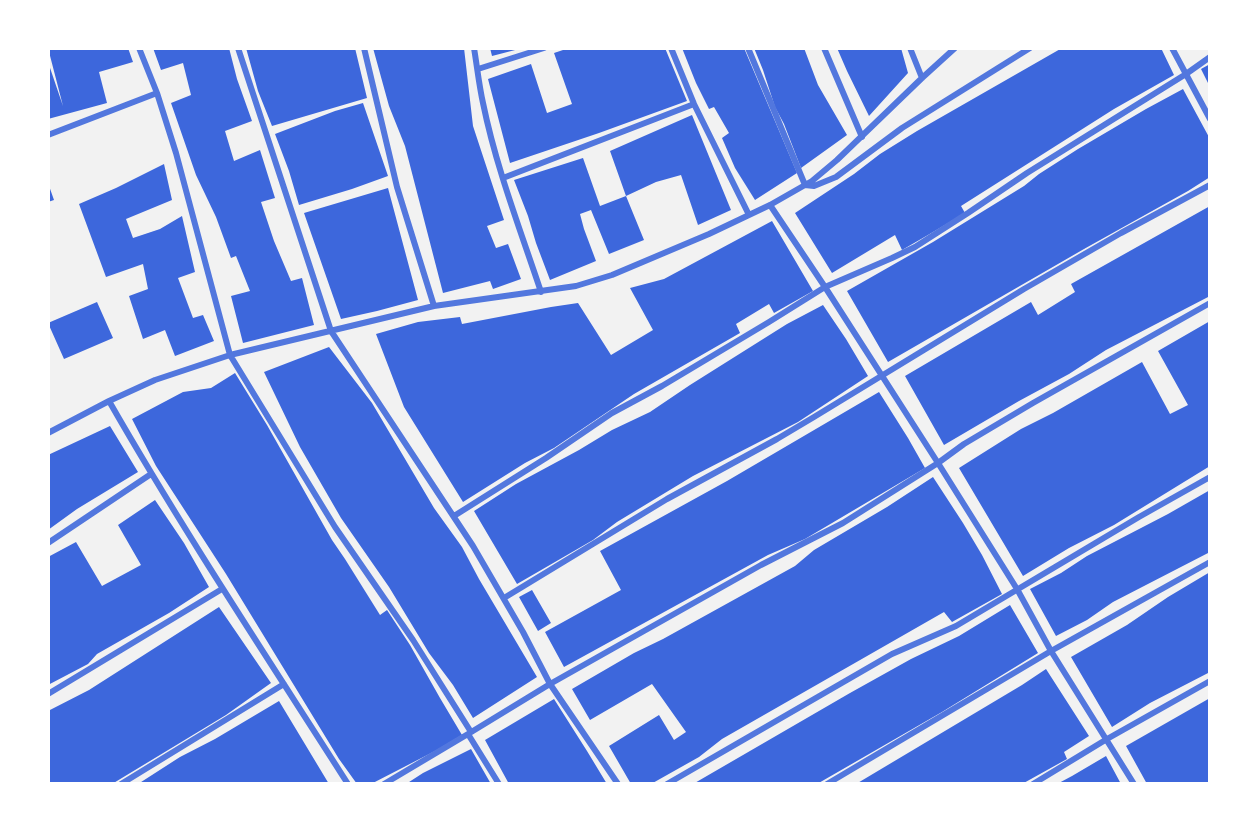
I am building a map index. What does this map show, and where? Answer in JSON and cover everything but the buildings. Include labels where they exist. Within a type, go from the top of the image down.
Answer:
[{"type":"street","points":[[139,48],[157,93],[176,153],[230,355],[335,527],[413,640],[499,784]]},
{"type":"street","points":[[238,48],[331,330],[454,516],[524,632],[550,684],[618,784]]},
{"type":"street","points":[[364,48],[397,188],[434,306]]},
{"type":"street","points":[[474,48],[482,101],[502,178],[541,291]]},
{"type":"street","points":[[478,69],[544,48]]},
{"type":"street","points":[[671,48],[694,104],[749,215]]},
{"type":"street","points":[[748,48],[805,185]]},
{"type":"street","points":[[824,48],[862,137]]},
{"type":"street","points":[[910,48],[922,78]]},
{"type":"street","points":[[48,433],[155,380],[230,355],[434,306],[576,286],[612,275],[749,215],[812,181],[862,137],[955,48]]},
{"type":"street","points":[[805,185],[814,186],[836,177],[902,128],[1030,48]]},
{"type":"street","points":[[1172,48],[1210,119]]},
{"type":"street","points":[[454,516],[612,413],[690,370],[825,287],[915,247],[1210,57]]},
{"type":"street","points":[[48,135],[157,93]]},
{"type":"street","points":[[502,178],[694,104]]},
{"type":"street","points":[[504,598],[667,498],[777,439],[1024,289],[1210,185]]},
{"type":"street","points":[[770,205],[938,463],[1134,784]]},
{"type":"street","points":[[384,784],[550,684],[761,565],[843,523],[964,444],[1210,303]]},
{"type":"street","points":[[109,401],[222,589],[348,784]]},
{"type":"street","points":[[48,543],[151,474]]},
{"type":"street","points":[[667,784],[892,654],[956,626],[1210,477]]},
{"type":"street","points":[[828,784],[1051,651],[1210,562]]},
{"type":"street","points":[[48,694],[222,589]]},
{"type":"street","points":[[1033,784],[1210,681]]},
{"type":"street","points":[[121,784],[284,684]]}]
